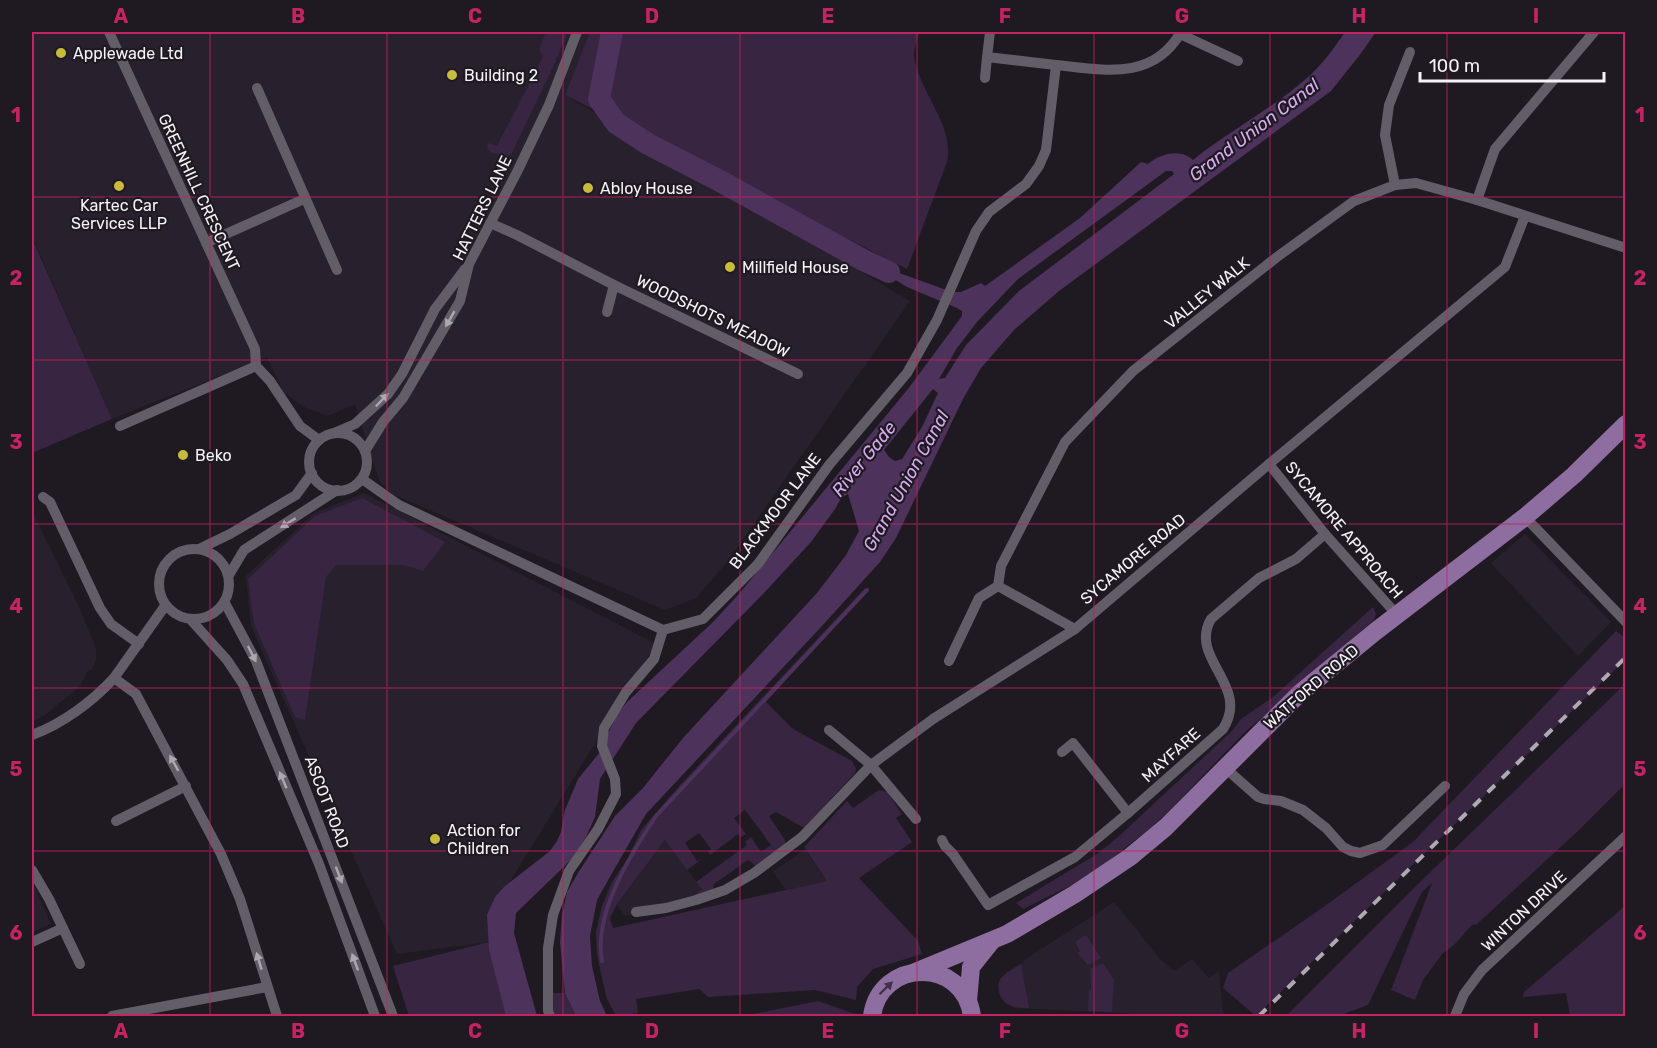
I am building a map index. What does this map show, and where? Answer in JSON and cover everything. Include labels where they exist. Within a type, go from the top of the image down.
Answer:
[{"type":"main road","name":"WATFORD ROAD","points":[[872,1017],[875,1002],[883,989],[899,978],[991,942],[1075,894],[1130,857],[1166,826],[1299,694],[1376,631],[1525,517],[1574,476],[1626,424]]},
{"type":"main road","name":"WATFORD ROAD","points":[[970,1009],[971,967],[991,942]]},
{"type":"main road","points":[[915,972],[934,972],[954,982],[970,1009]]},
{"type":"street","name":"GREENHILL CRESCENT","points":[[110,32],[255,350],[256,366],[270,381],[300,426],[319,440]]},
{"type":"street","name":"HATTERS LANE","points":[[365,451],[382,422],[403,398],[456,310],[469,264],[549,105],[577,32]]},
{"type":"street","points":[[985,78],[990,32]]},
{"type":"street","points":[[1477,200],[1495,149],[1594,32]]},
{"type":"street","points":[[987,57],[1117,71],[1139,67],[1160,56],[1181,33],[1238,62]]},
{"type":"street","points":[[1395,185],[1385,135],[1389,105],[1410,52]]},
{"type":"street","name":"BLACKMOOR LANE","points":[[663,630],[703,619],[758,564],[829,465],[907,373],[937,320],[976,231],[989,212],[1026,184],[1040,166],[1046,150],[1056,64]]},
{"type":"street","points":[[257,88],[337,270]]},
{"type":"street","name":"VALLEY WALK","points":[[998,586],[1001,566],[1065,442],[1133,371],[1277,257],[1354,201],[1395,185],[1416,183],[1626,248]]},
{"type":"street","points":[[206,243],[304,199]]},
{"type":"street","name":"SYCAMORE ROAD","points":[[636,912],[666,908],[725,890],[753,873],[802,837],[871,765],[933,718],[1075,629],[1506,267],[1525,216]]},
{"type":"street","name":"WOODSHOTS MEADOW","points":[[489,223],[798,374]]},
{"type":"street","points":[[334,433],[350,435],[365,451],[367,463],[362,479],[350,488],[337,490],[322,485],[312,473],[310,455],[319,440],[334,433],[355,424],[388,394],[405,368],[435,309],[469,264]]},
{"type":"street","name":"WOODSHOTS MEADOW","points":[[606,312],[614,285]]},
{"type":"street","points":[[120,426],[256,366]]},
{"type":"street","name":"SYCAMORE APPROACH","points":[[1269,464],[1325,534],[1398,616]]},
{"type":"street","points":[[200,549],[217,557],[225,566],[229,575],[230,588],[225,603],[211,616],[191,620],[178,616],[165,606],[159,590],[159,578],[169,558],[179,552],[200,549],[296,495],[312,473]]},
{"type":"street","points":[[362,479],[399,505],[663,630],[654,659],[626,692],[604,728],[602,746],[615,778],[616,794],[598,829],[569,871],[553,915],[548,948],[548,1011],[550,1017]]},
{"type":"street","points":[[229,575],[244,550],[337,490]]},
{"type":"street","points":[[43,498],[50,502],[100,608],[111,624],[139,644]]},
{"type":"street","points":[[1525,517],[1622,619]]},
{"type":"street","name":"MAYFARE","points":[[942,840],[988,905],[1075,857],[1223,729],[1230,718],[1231,704],[1228,688],[1209,656],[1205,643],[1206,628],[1211,620],[1259,578],[1296,559],[1325,534]]},
{"type":"street","points":[[949,661],[979,598],[998,586],[1075,629]]},
{"type":"street","name":"ASCOT ROAD","points":[[225,603],[256,661],[393,1017]]},
{"type":"street","points":[[32,735],[69,716],[114,678],[165,606]]},
{"type":"street","name":"ASCOT ROAD","points":[[191,620],[227,660],[243,684],[319,864],[375,1017]]},
{"type":"street","points":[[114,678],[136,694],[221,854],[277,1017]]},
{"type":"street","points":[[829,730],[871,765],[916,819]]},
{"type":"street","points":[[1062,752],[1073,743],[1128,813]]},
{"type":"street","points":[[1224,767],[1258,797],[1264,800],[1281,801],[1303,810],[1326,828],[1343,847],[1360,853],[1383,845],[1445,786]]},
{"type":"street","points":[[116,821],[186,786]]},
{"type":"street","name":"WINTON DRIVE","points":[[1455,1017],[1464,994],[1482,970],[1626,836]]},
{"type":"street","points":[[32,870],[50,899],[80,964]]},
{"type":"street","points":[[32,942],[63,928]]},
{"type":"street","points":[[112,1017],[267,987]]},
{"type":"shaded area","points":[[32,32],[591,32],[565,95],[910,301],[727,562],[696,598],[665,610],[392,494],[380,482],[355,404],[328,416],[306,408],[283,392],[267,357],[112,419],[32,236]]},
{"type":"shaded area","points":[[546,32],[568,32],[512,153],[508,157],[492,153],[487,148],[488,143],[497,146],[543,57],[539,49]]},
{"type":"shaded area","points":[[590,32],[919,32],[914,55],[917,69],[941,121],[948,148],[947,162],[907,269],[565,95]]},
{"type":"shaded area","points":[[32,238],[112,419],[32,453]]},
{"type":"shaded area","points":[[364,493],[656,644],[492,911],[489,942],[397,954],[251,626],[246,576],[314,513]]},
{"type":"shaded area","points":[[362,498],[445,542],[423,571],[404,565],[336,565],[326,577],[305,720],[295,717],[254,624],[248,579],[315,516]]},
{"type":"shaded area","points":[[32,511],[79,607],[96,648],[96,660],[81,685],[45,715],[32,722]]},
{"type":"shaded area","points":[[1525,534],[1611,622],[1578,656],[1491,563]]},
{"type":"shaded area","points":[[865,588],[867,590],[766,702],[793,729],[852,761],[856,769],[855,773],[804,828],[776,812],[769,816],[785,840],[785,845],[756,866],[748,860],[714,884],[712,893],[693,896],[702,889],[696,882],[747,845],[745,842],[751,837],[761,852],[771,845],[745,810],[734,818],[746,834],[741,837],[738,834],[710,855],[708,851],[711,849],[699,833],[685,843],[697,861],[702,859],[687,870],[665,840],[617,904],[610,918],[613,928],[827,881],[804,847],[847,801],[853,808],[879,790],[887,792],[902,814],[896,818],[912,842],[859,878],[918,941],[922,954],[873,969],[857,987],[856,1000],[815,990],[708,997],[699,989],[636,999],[638,1013],[616,1016],[607,999],[604,987],[597,955],[596,932],[602,906],[612,882],[628,858],[641,830],[680,785]]},
{"type":"shaded area","points":[[1373,607],[1376,614],[1374,620],[1243,734],[1148,830],[1107,862],[1072,885],[1023,909],[1016,903],[1097,854],[1118,837],[1232,731],[1241,719],[1273,697]]},
{"type":"shaded area","points":[[1616,631],[1625,638],[1625,660],[1256,1016],[1223,988],[1228,973],[1413,842]]},
{"type":"shaded area","points":[[1625,684],[1625,784],[1577,832],[1443,953],[1423,980],[1415,1000],[1391,990],[1432,883],[1422,892],[1368,1005],[1338,1016],[1286,1016],[1416,886]]},
{"type":"shaded area","points":[[665,840],[702,889],[693,896],[625,916],[617,904]]},
{"type":"shaded area","points":[[805,850],[827,881],[786,890],[773,871]]},
{"type":"shaded area","points":[[32,880],[51,924],[32,932]]},
{"type":"shaded area","points":[[1114,902],[1161,960],[1174,971],[1192,959],[1209,978],[1219,971],[1223,1012],[1228,1016],[1151,1016],[1015,1008],[1001,998],[999,988],[1002,977]]},
{"type":"shaded area","points":[[1625,906],[1625,1016],[1570,1016],[1566,993],[1523,997],[1524,992]]},
{"type":"shaded area","points":[[1086,935],[1101,958],[1088,965],[1077,953],[1080,951],[1075,942]]},
{"type":"shaded area","points":[[489,942],[509,1016],[409,1016],[393,966]]},
{"type":"shaded area","points":[[1103,963],[1114,980],[1112,1012],[1088,1011],[1089,990],[1091,989],[1090,969]]},
{"type":"shaded area","points":[[1021,964],[1029,1008],[1007,1004],[999,992],[998,985],[1001,978]]},
{"type":"shaded area","points":[[551,993],[565,993],[576,1016],[552,1016]]},
{"type":"shaded area","points":[[818,1001],[858,1015],[743,1016]]},
{"type":"water","name":"Grand Union Canal","points":[[1345,32],[1376,32],[1331,91],[1059,291],[1014,330],[981,368],[963,399],[896,538],[880,562],[646,814],[597,900],[590,936],[592,966],[600,1001],[607,1016],[576,1016],[565,993],[560,943],[562,915],[567,892],[615,816],[643,788],[683,738],[817,593],[846,555],[859,531],[848,494],[841,498],[811,542],[764,593],[636,723],[600,779],[595,817],[573,858],[516,913],[514,933],[537,1016],[506,1016],[489,950],[487,915],[495,897],[504,887],[550,851],[557,841],[565,810],[578,779],[605,746],[606,738],[616,716],[627,702],[713,622],[738,595],[908,389],[962,316],[962,311],[957,308],[907,287],[863,260],[952,292],[961,292],[981,283],[985,286],[1080,218],[1141,162],[1148,164],[1158,157],[1176,153],[1193,160],[1265,110],[1312,73],[1328,56]],"holes":[[[1166,171],[1172,171],[1174,174],[1019,291],[966,345],[945,378],[939,379],[957,348],[977,322],[1018,279]],[[933,389],[938,393],[922,427],[902,459],[895,461],[884,450]]]},
{"type":"waterway","name":"River Gade","points":[[612,32],[599,99],[616,123],[648,144],[889,272]]},
{"type":"waterway","points":[[602,961],[603,924],[616,885],[656,816],[867,590]]},
{"type":"railway","points":[[1259,1016],[1626,657]]},
{"type":"place","name":"Applewade Ltd","points":[[61,53]]},
{"type":"place","name":"Building 2","points":[[452,75]]},
{"type":"place","name":"Kartec Car Services LLP","points":[[119,186]]},
{"type":"place","name":"Abloy House","points":[[588,188]]},
{"type":"place","name":"Millfield House","points":[[730,267]]},
{"type":"place","name":"Beko","points":[[183,455]]},
{"type":"place","name":"Action for Children","points":[[435,839]]}]
